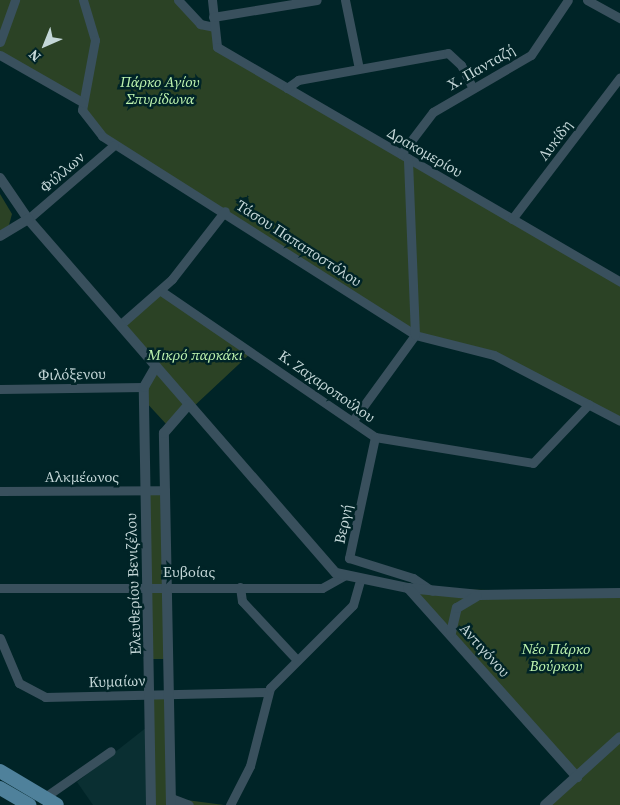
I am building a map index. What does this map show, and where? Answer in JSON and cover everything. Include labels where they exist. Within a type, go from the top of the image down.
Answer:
[{"type":"main road","points":[[0,771],[57,805]]},
{"type":"main road","points":[[0,788],[30,805]]},
{"type":"street","points":[[0,42],[16,0]]},
{"type":"street","points":[[0,55],[82,102],[95,40],[83,0]]},
{"type":"street","points":[[178,0],[200,24],[214,27],[212,0]]},
{"type":"street","points":[[213,17],[317,0]]},
{"type":"street","points":[[345,0],[359,69]]},
{"type":"street","name":"Χ. Πανταζή","points":[[404,156],[423,121],[472,87],[531,55],[568,0]]},
{"type":"street","points":[[587,0],[620,18]]},
{"type":"street","name":"Δρακομερίου","points":[[214,27],[217,47],[620,282]]},
{"type":"street","points":[[287,88],[298,80],[448,53],[461,65],[472,87]]},
{"type":"street","name":"Λυκίδη","points":[[512,219],[620,77]]},
{"type":"street","name":"Τάσου Παπαποστόλου","points":[[82,102],[89,122],[114,144],[225,211],[415,335],[494,355],[620,421]]},
{"type":"street","name":"Φύλλων","points":[[28,219],[114,144]]},
{"type":"street","points":[[354,419],[415,335],[404,156]]},
{"type":"street","points":[[0,178],[28,219],[121,324],[320,560],[344,576],[433,591],[480,595],[620,593]]},
{"type":"street","points":[[121,324],[161,291],[225,211]]},
{"type":"street","points":[[0,236],[28,219]]},
{"type":"street","name":"Κ. Ζαχαροπούλου","points":[[161,291],[354,419],[375,437],[533,463],[589,404]]},
{"type":"street","points":[[144,387],[156,366]]},
{"type":"street","name":"Φιλόξενου","points":[[0,389],[144,387]]},
{"type":"street","name":"Ελευθερίου Βενιζέλου","points":[[144,387],[147,587],[151,694],[151,805]]},
{"type":"street","points":[[189,404],[164,430],[171,801],[189,805]]},
{"type":"street","name":"Βεργή","points":[[375,437],[350,558],[413,578],[433,591]]},
{"type":"street","name":"Αλκμέωνος","points":[[0,491],[165,490]]},
{"type":"street","name":"Ευβοίας","points":[[0,588],[322,588],[344,576]]},
{"type":"street","points":[[230,805],[250,766],[268,692],[297,660],[352,606],[360,580]]},
{"type":"street","points":[[240,587],[242,601],[297,660]]},
{"type":"street","name":"Αντιγόνου","points":[[408,588],[451,633],[577,777]]},
{"type":"street","points":[[451,633],[457,608],[480,595]]},
{"type":"street","name":"Κυμαίων","points":[[0,638],[16,678],[32,694],[52,697],[268,692]]},
{"type":"street","points":[[545,805],[620,737]]},
{"type":"street","points":[[46,797],[111,751]]},
{"type":"shaded area","points":[[147,727],[149,805],[93,805],[77,782]]},
{"type":"green space","name":"Πάρκο Αγίου Σπυρίδωνα","points":[[0,0],[180,0],[200,24],[214,27],[217,47],[620,282],[620,421],[494,355],[415,335],[114,145],[81,106],[0,55]]},
{"type":"green space","points":[[0,194],[12,214],[9,225],[0,231]]},
{"type":"green space","name":"Μικρό παρκάκι","points":[[161,291],[253,351],[192,408],[167,425],[144,400],[156,365],[121,324]]},
{"type":"green space","points":[[145,490],[165,490],[165,659],[145,659]]},
{"type":"green space","name":"Νέο Πάρκο Βούρκου","points":[[409,588],[620,593],[620,805],[541,805],[575,775]]},
{"type":"green space","points":[[169,693],[171,798],[224,805],[151,805],[151,694]]}]
